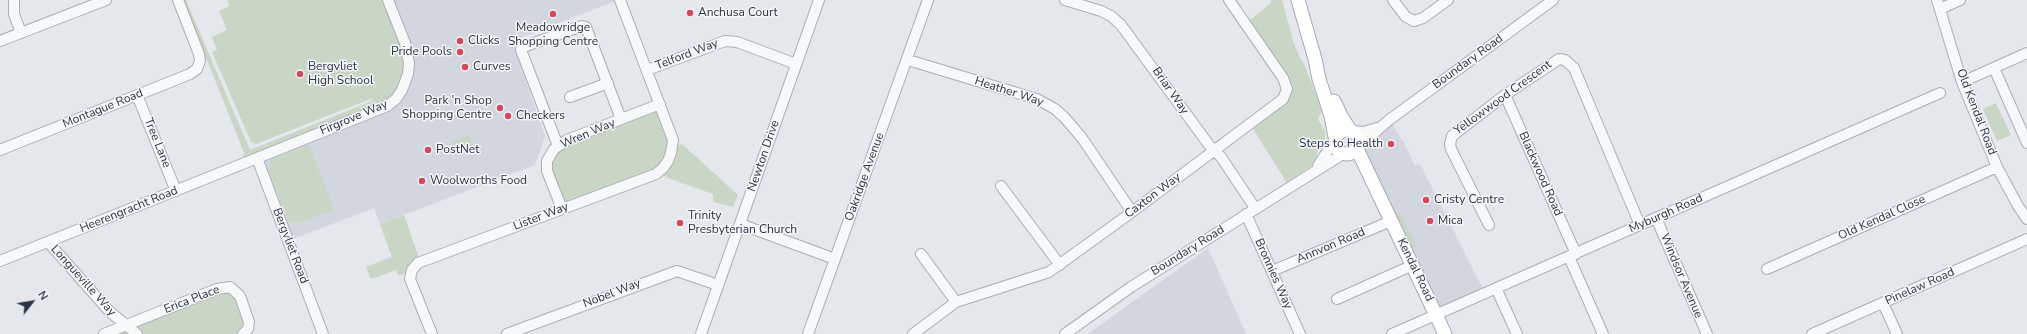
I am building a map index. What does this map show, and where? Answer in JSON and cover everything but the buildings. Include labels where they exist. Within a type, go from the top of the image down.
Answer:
[{"type":"main road","points":[[1298,0],[1319,79],[1333,124],[1336,148],[1344,154],[1351,154],[1358,148],[1359,139],[1341,116],[1325,77],[1315,60]]},
{"type":"main road","points":[[1334,139],[1340,131],[1351,130]]},
{"type":"main road","name":"Kendal Road","points":[[1358,148],[1384,207],[1446,334]]},
{"type":"main road","name":"Kendal Road","points":[[1344,154],[1384,207]]},
{"type":"street","points":[[14,0],[14,14],[21,33]]},
{"type":"street","points":[[0,41],[106,0]]},
{"type":"street","name":"Montague Road","points":[[0,150],[190,74],[197,69],[200,61],[200,54],[178,0]]},
{"type":"street","name":"Firgrove Way","points":[[257,158],[382,109],[400,94],[408,74],[408,57],[388,0]]},
{"type":"street","points":[[620,0],[660,104]]},
{"type":"street","name":"Newton Drive","points":[[701,334],[819,0]]},
{"type":"street","name":"Oakridge Avenue","points":[[808,334],[908,60],[928,0]]},
{"type":"street","name":"Briar Way","points":[[1066,0],[1101,11],[1111,16],[1121,25],[1213,150],[1220,157],[1255,208]]},
{"type":"street","name":"Caxton Way","points":[[913,334],[956,302],[1044,274],[1060,265],[1282,99],[1287,89],[1283,78],[1229,0]]},
{"type":"street","points":[[1393,0],[1406,17],[1414,21],[1423,18],[1448,0]]},
{"type":"street","name":"Boundary Road","points":[[1358,148],[1384,125],[1553,0]]},
{"type":"street","points":[[1938,4],[1960,0]]},
{"type":"street","name":"Old Kendal Road","points":[[1938,4],[1962,82],[1997,167],[2010,193],[2027,219]]},
{"type":"street","points":[[558,146],[522,48],[584,26],[588,30],[621,119]]},
{"type":"street","name":"Telford Way","points":[[647,70],[725,41],[737,42],[796,64]]},
{"type":"street","points":[[1962,82],[2027,54]]},
{"type":"street","name":"Yellowwood Crescent","points":[[1489,225],[1451,148],[1450,140],[1455,132],[1553,61],[1559,59],[1570,62],[1574,68],[1640,225]]},
{"type":"street","name":"Heather Way","points":[[908,60],[1037,99],[1055,109],[1070,123],[1082,138],[1132,212]]},
{"type":"street","points":[[1994,68],[2026,141]]},
{"type":"street","points":[[570,98],[608,83]]},
{"type":"street","name":"Myburgh Road","points":[[1392,334],[1940,93]]},
{"type":"street","name":"Tree Lane","points":[[138,95],[176,191]]},
{"type":"street","name":"Blackwood Road","points":[[1505,95],[1573,255],[1603,334]]},
{"type":"street","name":"Wren Way","points":[[562,209],[547,172],[548,161],[558,146],[567,140],[660,104]]},
{"type":"street","name":"Lister Way","points":[[432,334],[411,282],[412,270],[422,261],[656,174],[663,168],[672,153],[673,140],[660,104]]},
{"type":"street","name":"Boundary Road","points":[[1351,130],[1368,131],[1384,125]]},
{"type":"street","name":"Boundary Road","points":[[1312,172],[1326,155],[1334,139]]},
{"type":"street","name":"Boundary Road","points":[[1065,334],[1131,287],[1312,172],[1344,154]]},
{"type":"street","name":"Heerengracht Road","points":[[0,261],[257,158]]},
{"type":"street","name":"Bergvliet Road","points":[[257,158],[323,334]]},
{"type":"street","name":"Old Kendal Close","points":[[1767,269],[1997,167]]},
{"type":"street","points":[[1001,186],[1060,265]]},
{"type":"street","name":"Bronnies Way","points":[[1246,214],[1300,334]]},
{"type":"street","name":"Windsor Avenue","points":[[1656,218],[1707,334]]},
{"type":"street","name":"Annvon Road","points":[[1272,271],[1391,221]]},
{"type":"street","points":[[740,224],[835,258]]},
{"type":"street","name":"Pinelaw Road","points":[[1812,334],[2027,239]]},
{"type":"street","name":"Longueville Way","points":[[48,242],[110,312],[124,326],[137,334]]},
{"type":"street","points":[[921,254],[956,302]]},
{"type":"street","points":[[1337,299],[1413,266]]},
{"type":"street","name":"Nobel Way","points":[[507,334],[677,271],[718,285]]},
{"type":"street","name":"Erica Place","points":[[124,326],[217,289],[230,287],[240,296],[249,322],[248,329],[243,334]]},
{"type":"street","points":[[1496,288],[1517,334]]},
{"type":"street","points":[[1883,303],[1897,334]]},
{"type":"street","points":[[104,334],[124,326]]},
{"type":"shaded area","points":[[388,0],[618,0],[512,41],[545,136],[535,165],[380,224],[374,208],[288,241],[257,158],[371,113]]},
{"type":"shaded area","points":[[1389,120],[1404,143],[1415,166],[1420,164],[1485,293],[1436,314],[1358,147]]},
{"type":"shaded area","points":[[1208,248],[1246,334],[1088,334],[1139,297]]},
{"type":"green space","name":"Bergvliet High School","points":[[178,0],[186,0],[250,150],[372,101],[373,98],[256,144],[251,142],[212,52],[217,50],[212,37],[227,30],[219,11],[230,6],[227,0],[388,0],[408,57],[396,99],[246,163],[243,157],[244,153],[207,60],[200,61]]},
{"type":"green space","points":[[1271,0],[1282,0],[1293,41],[1305,66],[1322,111],[1318,119],[1325,131],[1325,139],[1316,154],[1321,157],[1318,161],[1287,183],[1252,127],[1288,97],[1249,21],[1271,3]]},
{"type":"green space","points":[[1996,103],[2011,135],[1997,141],[1983,109]]},
{"type":"green space","points":[[660,104],[673,140],[663,168],[562,209],[547,166],[554,149]]},
{"type":"green space","points":[[469,135],[473,146],[457,152],[453,141]]},
{"type":"green space","points":[[682,144],[738,195],[733,207],[713,202],[713,194],[668,178],[662,174],[676,146]]},
{"type":"green space","points":[[309,145],[334,210],[296,224],[288,221],[268,168],[271,160]]},
{"type":"green space","points":[[1399,212],[1417,246],[1412,249],[1395,214]]},
{"type":"green space","points":[[404,215],[419,258],[410,263],[406,273],[399,276],[396,270],[371,279],[366,267],[391,257],[393,260],[380,224]]},
{"type":"green space","points":[[230,287],[249,322],[243,334],[104,334]]},
{"type":"place","name":"Anchusa Court","points":[[690,13]]},
{"type":"place","name":"Meadowridge Shopping Centre","points":[[553,14]]},
{"type":"place","name":"Clicks","points":[[460,41]]},
{"type":"place","name":"Pride Pools","points":[[460,52]]},
{"type":"place","name":"Curves","points":[[465,67]]},
{"type":"place","name":"Bergvliet High School","points":[[300,74]]},
{"type":"place","name":"Park 'n Shop Shopping Centre","points":[[500,108]]},
{"type":"place","name":"Checkers","points":[[508,116]]},
{"type":"place","name":"Steps to Health","points":[[1391,144]]},
{"type":"place","name":"PostNet","points":[[428,150]]},
{"type":"place","name":"Woolworths Food","points":[[422,181]]},
{"type":"place","name":"Cristy Centre","points":[[1426,200]]},
{"type":"place","name":"Mica","points":[[1430,221]]},
{"type":"place","name":"Trinity Presbyterian Church","points":[[680,223]]}]
